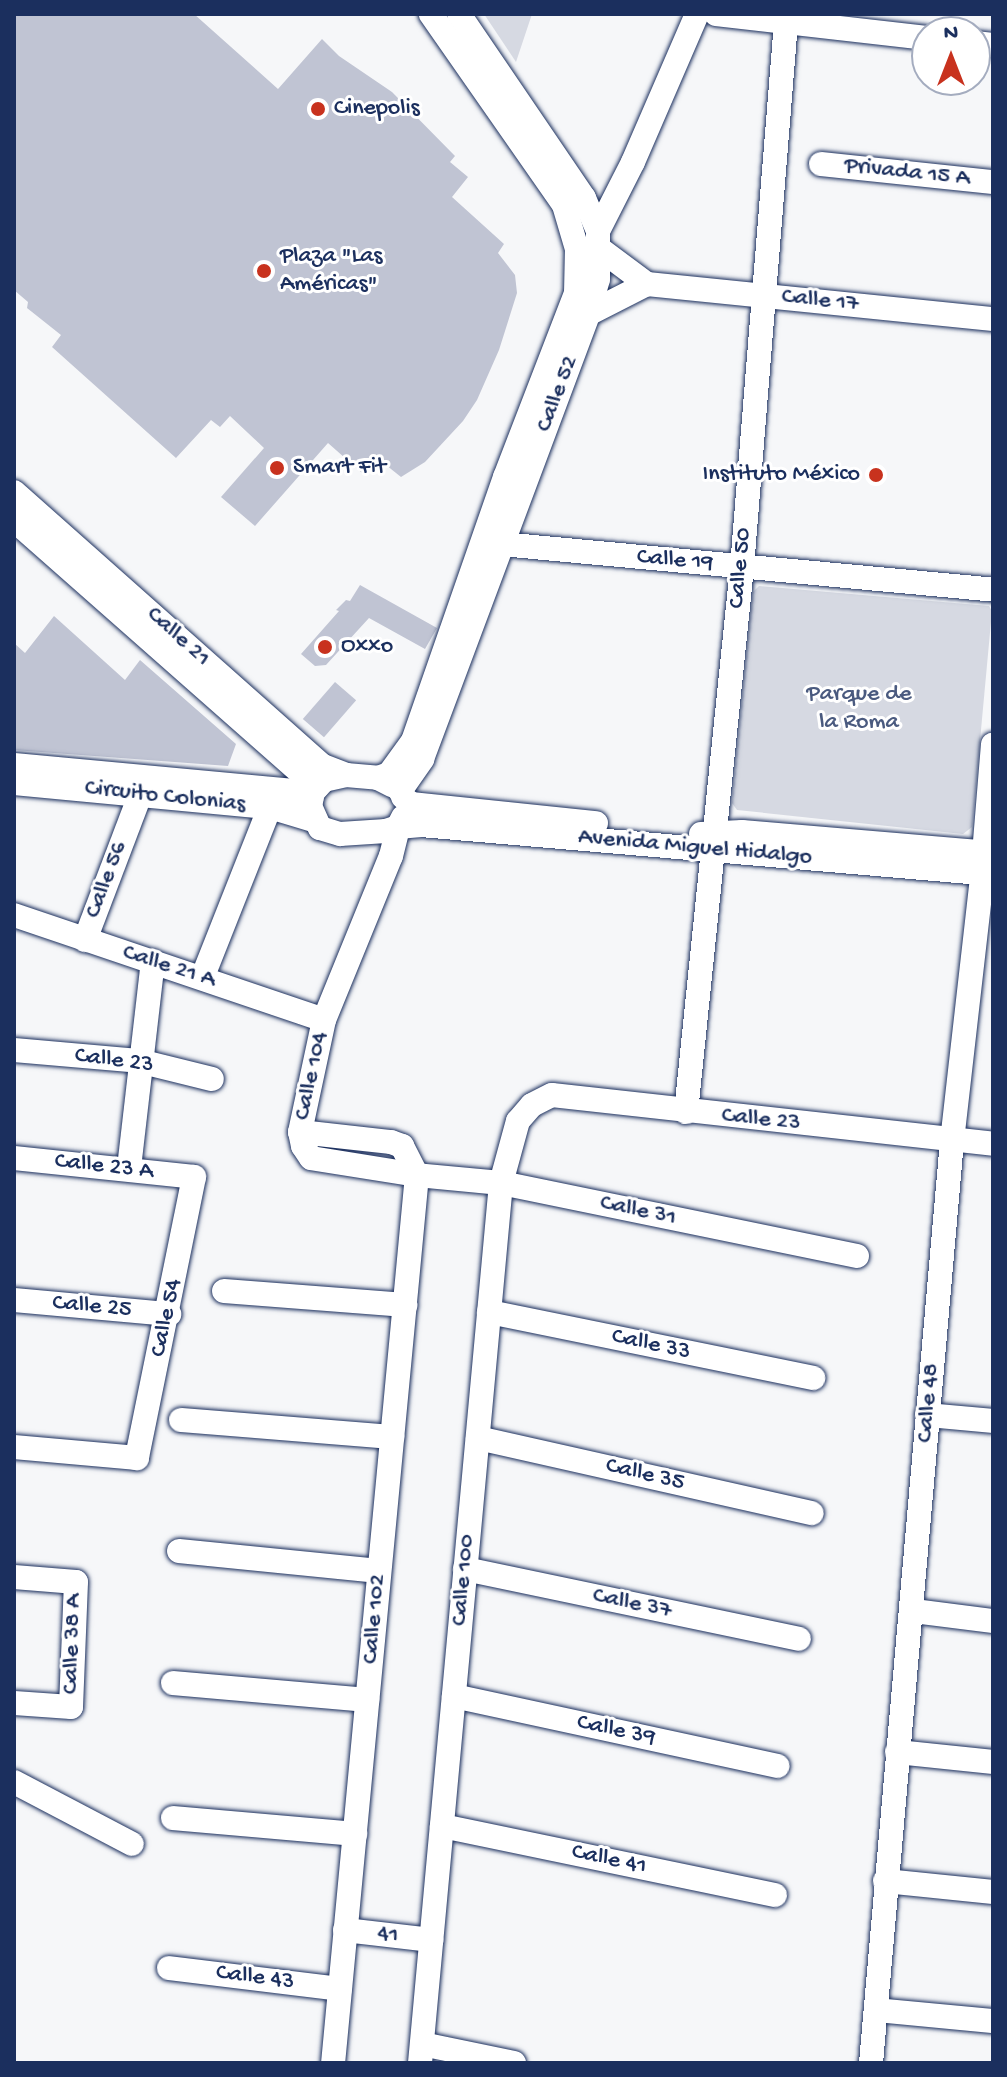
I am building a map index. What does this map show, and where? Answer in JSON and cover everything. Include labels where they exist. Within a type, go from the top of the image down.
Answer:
[{"type":"street","name":"Calle 52","points":[[402,794],[422,759],[445,672],[576,293],[577,249],[564,205],[431,14]]},
{"type":"street","points":[[459,14],[584,198],[599,240],[647,284],[588,314]]},
{"type":"street","points":[[599,240],[697,14]]},
{"type":"street","points":[[716,14],[911,36]]},
{"type":"street","name":"Calle 50","points":[[686,1112],[742,567],[786,23]]},
{"type":"street","name":"Privada 15 A","points":[[821,164],[993,182]]},
{"type":"street","name":"Calle 52","points":[[378,778],[389,774],[413,741],[501,544],[588,314],[598,279],[599,240]]},
{"type":"street","name":"Calle 17","points":[[647,284],[993,319]]},
{"type":"street","name":"Calle 21","points":[[14,492],[323,766],[346,775]]},
{"type":"street","name":"Calle 21","points":[[14,520],[260,737],[314,802]]},
{"type":"street","name":"Calle 19","points":[[501,544],[993,590]]},
{"type":"street","points":[[249,787],[261,768],[260,737]]},
{"type":"street","name":"Calle 48","points":[[871,2063],[897,1752],[914,1611],[927,1415],[952,1141],[988,863],[993,744]]},
{"type":"street","name":"Circuito Colonias","points":[[14,765],[270,807],[314,802]]},
{"type":"street","points":[[324,1020],[404,816],[402,794],[378,778],[332,777],[314,802],[330,832],[368,833],[398,827]]},
{"type":"street","name":"Circuito Colonias","points":[[14,783],[249,787],[294,791],[314,802]]},
{"type":"street","name":"Calle 56","points":[[85,940],[144,785]]},
{"type":"street","name":"Avenida Miguel Hidalgo","points":[[402,794],[411,804],[714,842]]},
{"type":"street","points":[[203,976],[270,807]]},
{"type":"street","name":"Avenida Miguel Hidalgo","points":[[398,827],[421,825],[714,842],[988,863]]},
{"type":"street","points":[[368,833],[382,854],[383,873]]},
{"type":"street","name":"Calle 21 A","points":[[14,915],[203,976],[324,1020]]},
{"type":"street","points":[[129,1168],[153,961]]},
{"type":"street","name":"Calle 104","points":[[324,1020],[300,1132],[303,1146],[311,1158],[417,1175]]},
{"type":"street","name":"Calle 23","points":[[14,1050],[139,1061],[212,1079]]},
{"type":"street","name":"Calle 23","points":[[532,1105],[552,1095],[993,1144]]},
{"type":"street","name":"Calle 100","points":[[421,2053],[501,1183],[518,1121],[532,1105]]},
{"type":"street","name":"Calle 23 A","points":[[14,1158],[194,1177]]},
{"type":"street","name":"Calle 31","points":[[417,1175],[501,1183],[857,1256]]},
{"type":"street","name":"Calle 102","points":[[333,2063],[417,1175]]},
{"type":"street","name":"Calle 54","points":[[14,1447],[137,1458],[169,1314],[194,1177]]},
{"type":"street","points":[[224,1291],[405,1305]]},
{"type":"street","name":"Calle 25","points":[[14,1300],[169,1314]]},
{"type":"street","name":"Calle 33","points":[[489,1312],[813,1378]]},
{"type":"street","points":[[927,1415],[993,1421]]},
{"type":"street","points":[[181,1420],[392,1437]]},
{"type":"street","name":"Calle 35","points":[[478,1438],[812,1513]]},
{"type":"street","points":[[179,1551],[379,1571]]},
{"type":"street","name":"Calle 37","points":[[465,1569],[799,1639]]},
{"type":"street","name":"Calle 38 A","points":[[14,1577],[76,1582],[71,1707],[14,1703]]},
{"type":"street","points":[[914,1611],[993,1621]]},
{"type":"street","points":[[173,1683],[367,1700]]},
{"type":"street","name":"Calle 39","points":[[454,1696],[778,1766]]},
{"type":"street","points":[[897,1752],[993,1762]]},
{"type":"street","points":[[14,1782],[132,1844]]},
{"type":"street","points":[[173,1818],[355,1834]]},
{"type":"street","name":"Calle 41","points":[[442,1826],[775,1895]]},
{"type":"street","points":[[885,1881],[993,1892]]},
{"type":"street","name":"41","points":[[345,1930],[431,1940]]},
{"type":"street","name":"Calle 43","points":[[169,1968],[340,1989]]},
{"type":"street","points":[[876,2010],[993,2021]]},
{"type":"street","points":[[421,2053],[514,2063]]},
{"type":"green space","points":[[484,14],[532,14],[516,62]]},
{"type":"green space","name":"Parque de la Roma","points":[[759,586],[989,606],[992,611],[972,827],[963,834],[737,810],[732,803],[753,592]]},
{"type":"building","name":"Plaza \"Las Américas\"","points":[[14,14],[194,14],[278,89],[322,39],[339,56],[392,92],[455,156],[450,162],[468,177],[452,197],[504,244],[498,253],[515,275],[517,293],[499,350],[477,400],[463,421],[425,462],[401,477],[376,457],[362,473],[328,443],[255,526],[221,497],[264,448],[230,416],[220,427],[211,420],[176,458],[52,347],[61,335],[27,308],[28,302],[14,290]]},
{"type":"building","points":[[360,585],[437,628],[425,649],[369,618],[326,665],[315,666],[301,654],[339,611],[336,610],[346,600],[350,601]]},
{"type":"building","points":[[54,616],[125,680],[140,660],[236,744],[228,766],[14,750],[14,643],[25,653]]},
{"type":"building","points":[[335,682],[356,700],[324,737],[303,719]]},
{"type":"place","name":"Cinepolis","points":[[318,109]]},
{"type":"place","name":"Plaza \"Las Américas\"","points":[[264,271]]},
{"type":"place","name":"Smart Fit","points":[[277,468]]},
{"type":"place","name":"Instituto México","points":[[876,475]]},
{"type":"place","name":"Oxxo","points":[[325,647]]}]
